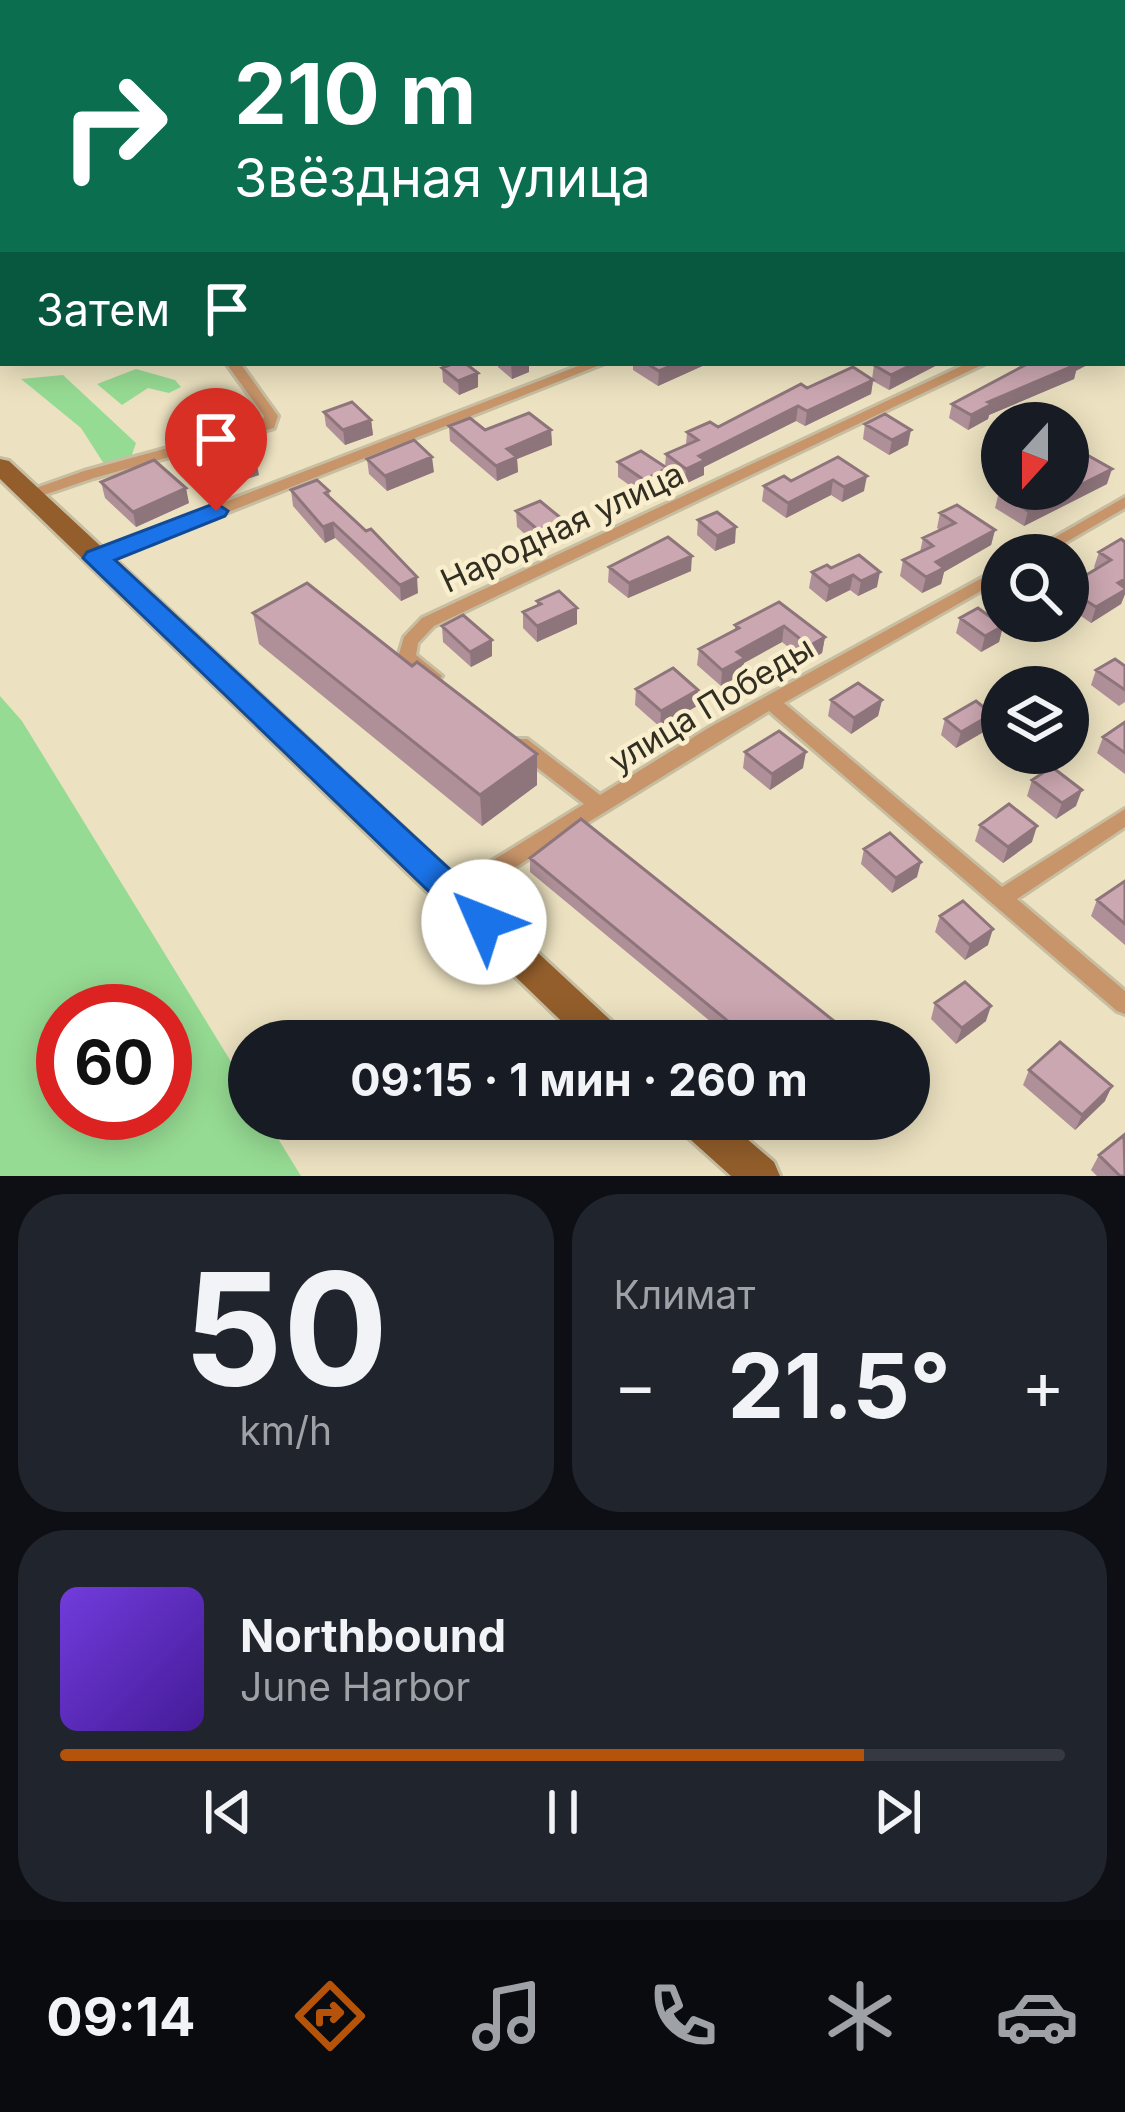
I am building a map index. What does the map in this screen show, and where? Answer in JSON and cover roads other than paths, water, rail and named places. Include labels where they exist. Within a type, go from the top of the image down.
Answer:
[{"type":"main road","points":[[0,466],[585,1020]]},
{"type":"main road","points":[[720,1140],[760,1176]]},
{"type":"street","points":[[30,495],[152,454],[230,438],[269,424],[271,416],[235,366]]},
{"type":"street","points":[[96,558],[590,366]]},
{"type":"street","name":"Народная улица","points":[[442,684],[407,657],[410,640],[428,622],[973,366]]},
{"type":"street","points":[[1069,534],[1125,502]]},
{"type":"street","name":"улица Победы","points":[[455,894],[771,702],[981,584]]},
{"type":"street","points":[[771,702],[1125,1004]]},
{"type":"street","points":[[512,738],[600,806]]},
{"type":"street","points":[[1004,897],[1125,817]]}]
